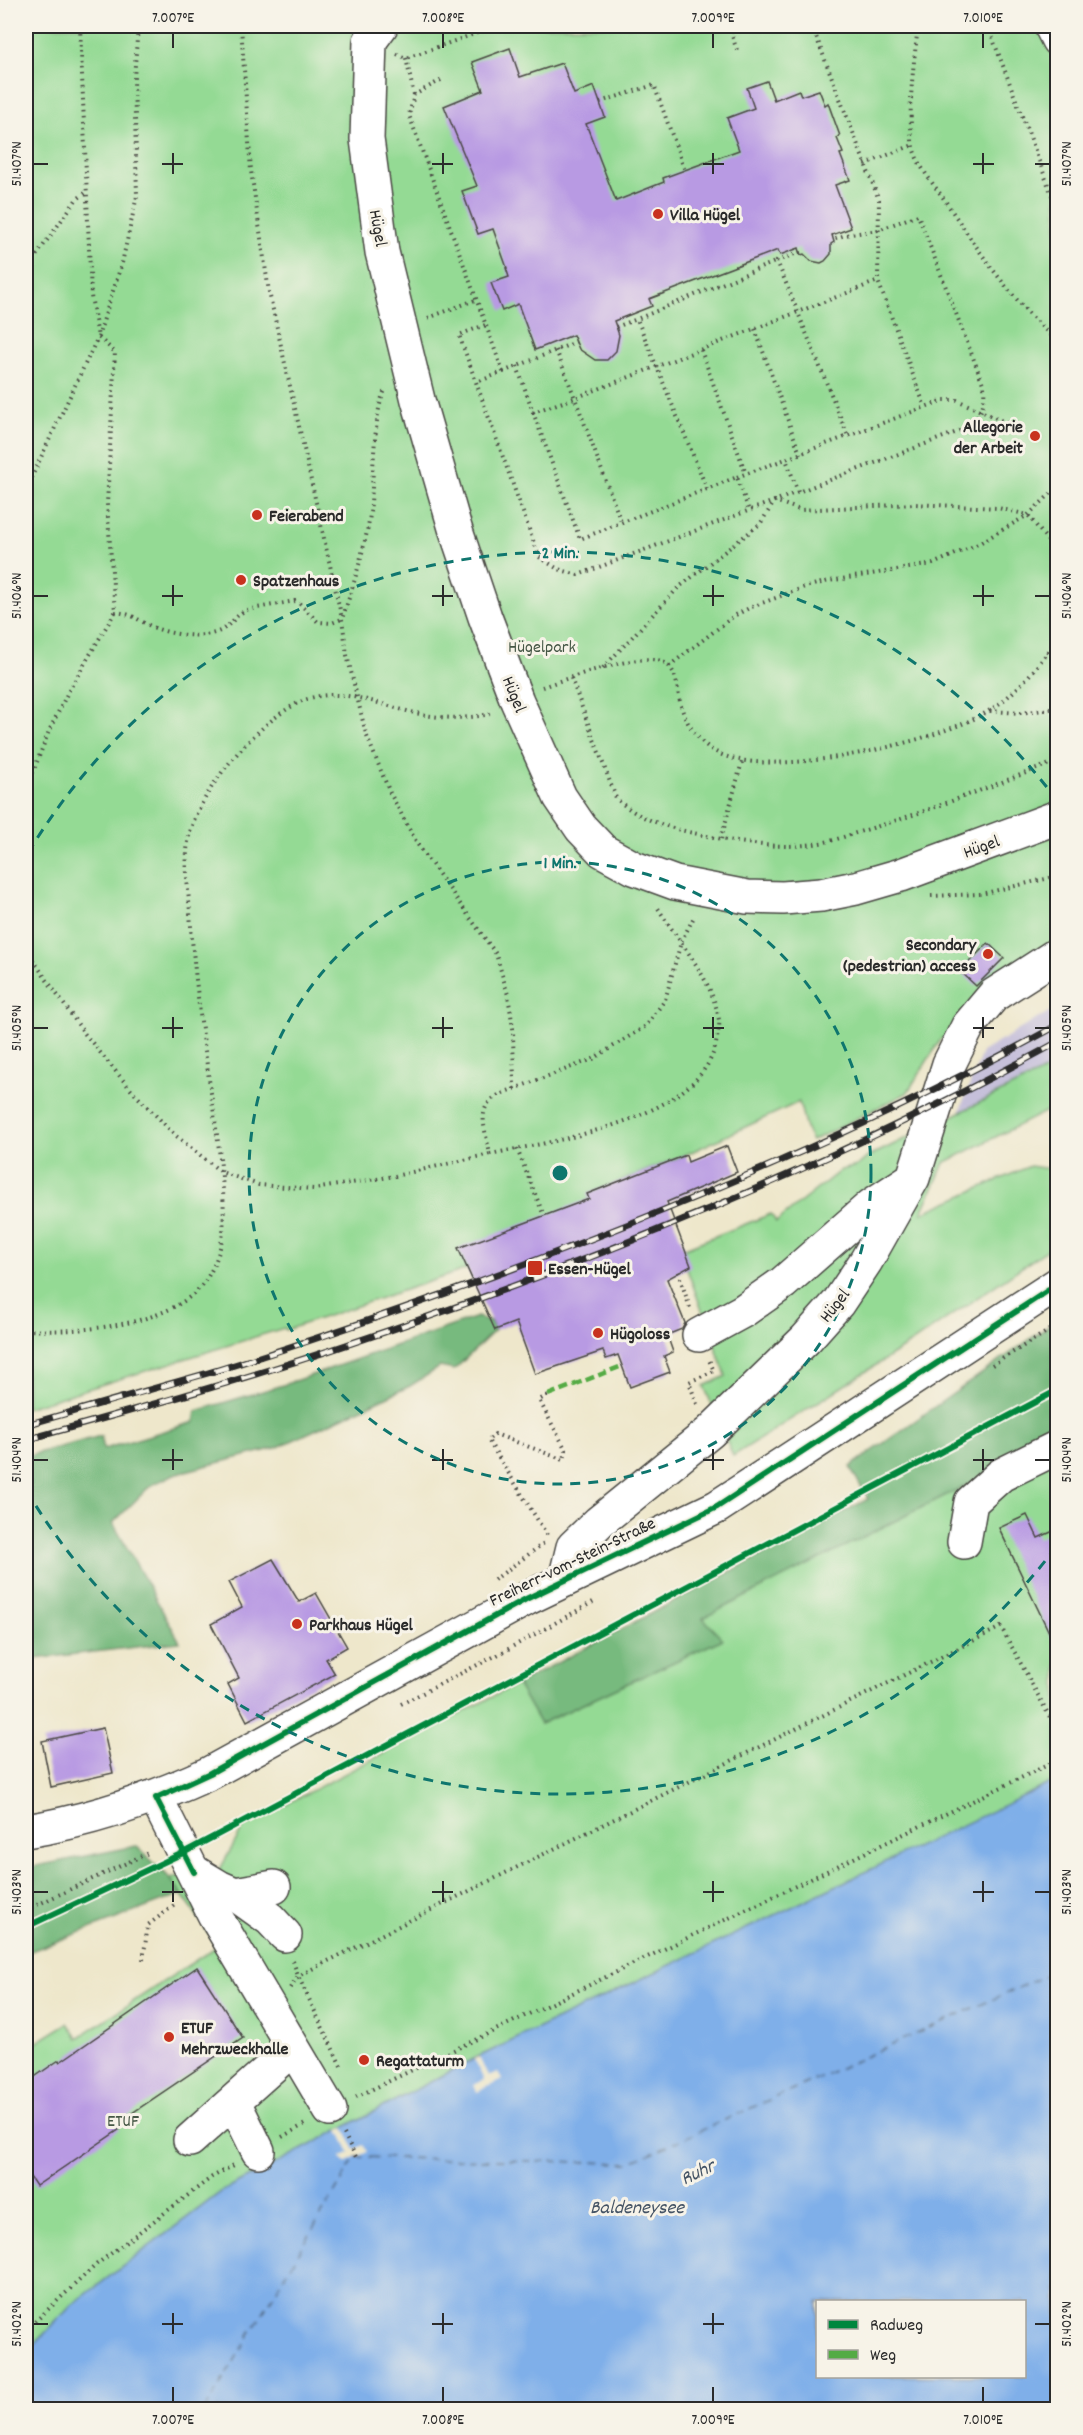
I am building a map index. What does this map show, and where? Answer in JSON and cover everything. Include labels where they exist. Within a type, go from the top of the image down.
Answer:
[{"type":"main road","points":[[1051,26],[1058,40]]},
{"type":"main road","name":"Hügel","points":[[376,33],[367,139],[382,252],[411,372],[455,528],[485,617],[517,701],[560,797],[581,828],[603,851],[634,868],[675,883],[747,897],[783,898],[821,895],[901,875],[1058,817]]},
{"type":"main road","name":"Hügel","points":[[565,1580],[573,1547],[599,1522],[710,1432],[806,1339],[838,1303],[866,1261],[913,1178],[949,1064],[968,1026],[994,994],[1058,954]]},
{"type":"main road","points":[[699,1335],[743,1311],[783,1283],[872,1205],[913,1178]]},
{"type":"main road","name":"Freiherr-vom-Stein-Straße","points":[[26,1831],[91,1817],[156,1798],[210,1773],[526,1599],[717,1507],[1058,1284]]},
{"type":"main road","points":[[964,1542],[971,1502],[1001,1475],[1058,1447]]},
{"type":"main road","points":[[156,1798],[196,1878],[219,1887],[294,2051],[341,2109]]},
{"type":"main road","points":[[225,1904],[274,1887]]},
{"type":"main road","points":[[225,1904],[270,1919],[285,1935]]},
{"type":"main road","points":[[190,2140],[282,2058],[294,2051]]},
{"type":"main road","points":[[234,2102],[258,2151]]},
{"type":"path","points":[[26,790],[49,731],[68,692],[116,612],[107,504],[115,352],[98,337],[91,296],[85,193],[80,26]]},
{"type":"path","points":[[26,489],[98,337],[122,263],[137,196],[134,78],[138,26]]},
{"type":"path","points":[[241,26],[250,171],[269,292],[357,696],[370,744],[402,818],[442,880],[496,954],[508,994],[513,1028],[514,1089]]},
{"type":"path","points":[[406,58],[497,26]]},
{"type":"path","points":[[734,26],[731,33],[738,53]]},
{"type":"path","points":[[812,26],[879,200],[878,281],[925,407]]},
{"type":"path","points":[[918,26],[912,73],[913,145],[926,174],[987,262],[1031,318],[1058,342]]},
{"type":"path","points":[[988,26],[1058,212]]},
{"type":"path","points":[[376,33],[406,58],[414,95],[409,115],[503,372]]},
{"type":"path","points":[[414,95],[441,80]]},
{"type":"path","points":[[600,102],[654,85],[685,171]]},
{"type":"path","points":[[865,164],[913,145]]},
{"type":"path","points":[[26,270],[76,200],[85,193]]},
{"type":"path","points":[[485,326],[459,335],[539,556],[558,569],[578,575],[973,424],[985,398],[984,386],[918,215],[878,230],[833,239]]},
{"type":"path","points":[[616,327],[800,252]]},
{"type":"path","points":[[777,261],[796,313],[848,436]]},
{"type":"path","points":[[533,412],[575,398],[878,281]]},
{"type":"path","points":[[430,317],[475,300]]},
{"type":"path","points":[[637,318],[707,489]]},
{"type":"path","points":[[755,329],[800,454]]},
{"type":"path","points":[[477,382],[576,342]]},
{"type":"path","points":[[556,350],[621,522]]},
{"type":"path","points":[[701,350],[746,474]]},
{"type":"path","points":[[517,366],[580,539],[737,477],[944,400],[957,400],[1018,428]]},
{"type":"path","points":[[342,619],[362,553],[369,520],[382,394],[389,385],[411,372]]},
{"type":"path","points":[[786,459],[798,492]]},
{"type":"path","points":[[737,477],[749,511]]},
{"type":"path","points":[[669,666],[734,616],[768,600],[829,581],[933,564],[978,544],[1028,515],[1058,487]]},
{"type":"path","points":[[775,501],[800,510],[914,504],[998,508],[1028,515],[1048,541],[1058,559]]},
{"type":"path","points":[[603,668],[678,588],[760,524],[775,501]]},
{"type":"path","points":[[116,612],[129,614],[153,627],[170,632],[195,635],[223,630],[246,610],[295,602],[318,622],[332,623],[342,619]]},
{"type":"path","points":[[26,1330],[86,1330],[159,1313],[191,1296],[204,1283],[219,1252],[223,1233],[221,1172],[200,1017],[191,926],[187,852],[193,823],[204,800],[240,752],[281,713],[296,703],[322,695],[357,696],[400,710],[449,718],[489,714],[542,687],[603,668],[650,659],[661,661],[674,673],[681,709],[694,733],[714,751],[742,762],[772,764],[856,753],[966,724],[989,711],[1023,681],[1058,637]]},
{"type":"path","points":[[1048,651],[1058,662]]},
{"type":"path","points":[[571,678],[616,798],[628,809],[651,820],[722,839],[757,844],[824,843],[904,819],[1058,761]]},
{"type":"path","points":[[989,711],[1021,713],[1058,708]]},
{"type":"path","points":[[722,839],[742,762]]},
{"type":"path","points":[[26,950],[84,1033],[132,1091],[175,1134],[221,1172],[260,1185],[314,1189],[395,1176],[578,1137],[633,1119],[677,1096],[702,1074],[716,1050],[719,1021],[711,991],[634,868]]},
{"type":"path","points":[[901,875],[913,892],[927,896],[953,897],[1000,890],[1058,876]]},
{"type":"path","points":[[490,1154],[484,1125],[484,1109],[493,1097],[593,1059],[646,1026],[665,1000],[681,942],[708,891]]},
{"type":"path","points":[[517,1149],[544,1216]]},
{"type":"path","points":[[678,1272],[714,1371],[689,1382],[701,1414]]},
{"type":"path","points":[[548,1395],[539,1400],[566,1450],[564,1460],[495,1434],[488,1440],[549,1539]]},
{"type":"path","points":[[341,2067],[298,1976],[1001,1627],[1058,1732]]},
{"type":"path","points":[[26,2330],[97,2264],[212,2177],[258,2151],[341,2109],[356,2097],[1058,1760]]},
{"type":"path","points":[[26,1910],[176,1839]]},
{"type":"path","points":[[143,1960],[148,1925],[196,1878]]},
{"type":"path","points":[[341,2109],[356,2157]]},
{"type":"shaded area","points":[[1057,1007],[1057,1065],[959,1113],[982,1052]]},
{"type":"green space","name":"Hügelpark","points":[[26,26],[1057,26],[1057,981],[941,1039],[907,1093],[812,1141],[807,1132],[799,1102],[685,1155],[588,1194],[589,1199],[470,1268],[286,1330],[284,1328],[26,1408]]},
{"type":"green space","points":[[1057,1065],[1057,1106],[944,1163],[922,1213],[1030,1166],[1057,1170],[1057,1243],[911,1343],[733,1456],[704,1386],[726,1376],[680,1250],[771,1214],[776,1222],[841,1170],[857,1166],[868,1157]]},
{"type":"green space","points":[[477,1317],[490,1321],[495,1330],[454,1370],[440,1367],[410,1386],[276,1448],[174,1474],[150,1486],[113,1523],[180,1642],[26,1660],[26,1456],[101,1436],[104,1449],[194,1422],[196,1411],[286,1384]]},
{"type":"green space","points":[[1057,1320],[1057,1439],[703,1618],[723,1639],[540,1724],[517,1684],[868,1499],[850,1467]]},
{"type":"green space","name":"ETUF","points":[[1057,1439],[1057,1780],[474,2059],[221,2192],[72,2305],[26,2353],[26,2049],[68,2023],[78,2038],[216,1947],[202,1922],[169,1878],[220,1869],[244,1826],[517,1684],[540,1724],[722,1639],[702,1618]]},
{"type":"green space","points":[[136,1846],[169,1877],[182,1894],[26,1953],[26,1868]]},
{"type":"water","name":"Baldeneysee","points":[[1057,1780],[1057,2409],[26,2409],[26,2353],[72,2305],[221,2192],[474,2059]]},
{"type":"pier","points":[[479,2057],[488,2077],[498,2073],[502,2080],[477,2092],[474,2085],[484,2080],[474,2059]]},
{"type":"pier","points":[[344,2128],[355,2149],[363,2145],[367,2152],[345,2163],[341,2157],[350,2152],[339,2130]]},
{"type":"building","name":"Villa Hügel","points":[[510,48],[520,77],[562,63],[574,94],[594,86],[605,117],[586,124],[616,201],[664,182],[663,178],[739,150],[727,118],[754,108],[747,88],[767,81],[774,100],[799,90],[801,96],[819,90],[825,105],[828,103],[840,136],[837,138],[843,153],[840,154],[850,180],[835,185],[851,228],[832,235],[834,242],[831,244],[831,254],[821,263],[811,261],[804,254],[801,255],[799,248],[780,255],[778,250],[649,299],[652,306],[614,321],[619,335],[616,351],[607,360],[595,360],[579,349],[573,335],[535,350],[518,304],[502,311],[491,283],[509,277],[507,268],[493,229],[478,234],[462,191],[477,186],[444,106],[483,90],[472,62]]},
{"type":"building","name":"Secondary (pedestrian) access","points":[[988,943],[1004,958],[976,986],[960,971]]},
{"type":"building","points":[[727,1146],[737,1172],[667,1202],[691,1266],[667,1279],[685,1323],[682,1329],[667,1335],[673,1352],[664,1356],[670,1372],[630,1387],[618,1355],[606,1359],[603,1351],[535,1374],[516,1322],[495,1330],[458,1248],[589,1199],[587,1194],[686,1155],[688,1162]]},
{"type":"building","points":[[1027,1515],[1038,1538],[1058,1529],[1058,1651],[999,1528]]},
{"type":"building","points":[[273,1559],[299,1602],[316,1593],[347,1647],[326,1659],[335,1674],[247,1721],[228,1684],[239,1678],[211,1624],[242,1607],[229,1582]]},
{"type":"building","points":[[103,1728],[113,1773],[51,1787],[42,1741]]},
{"type":"building","points":[[197,1967],[243,2038],[116,2124],[120,2129],[36,2186],[26,2171],[26,2083]]},
{"type":"ferry route","points":[[205,2410],[356,2157],[629,2163],[1058,1970]]},
{"type":"railway","points":[[26,1425],[275,1352],[477,1282],[626,1225],[845,1132],[917,1098],[1058,1025]]},
{"type":"railway","points":[[26,1440],[306,1358],[438,1314],[619,1246],[798,1171],[972,1087],[1058,1042]]},
{"type":"marked path","points":[[548,1395],[622,1366]]},
{"type":"cycle path","points":[[194,1872],[156,1798],[210,1773],[526,1599],[717,1507],[1058,1284]]},
{"type":"cycle path","points":[[26,1927],[183,1853],[1058,1390]]},
{"type":"place","name":"Villa Hügel","points":[[658,214]]},
{"type":"place","name":"Allegorie der Arbeit","points":[[1035,436]]},
{"type":"place","name":"Feierabend","points":[[257,515]]},
{"type":"place","name":"Spatzenhaus","points":[[241,580]]},
{"type":"place","name":"Secondary (pedestrian) access","points":[[988,954]]},
{"type":"place","name":"Essen-Hügel","points":[[535,1268]]},
{"type":"place","name":"Hügoloss","points":[[598,1333]]},
{"type":"place","name":"Parkhaus Hügel","points":[[297,1624]]},
{"type":"place","name":"ETUF Mehrzweckhalle","points":[[169,2037]]},
{"type":"place","name":"Regattaturm","points":[[364,2060]]},
{"type":"water label","name":"Ruhr","points":[[697,2171]]}]
